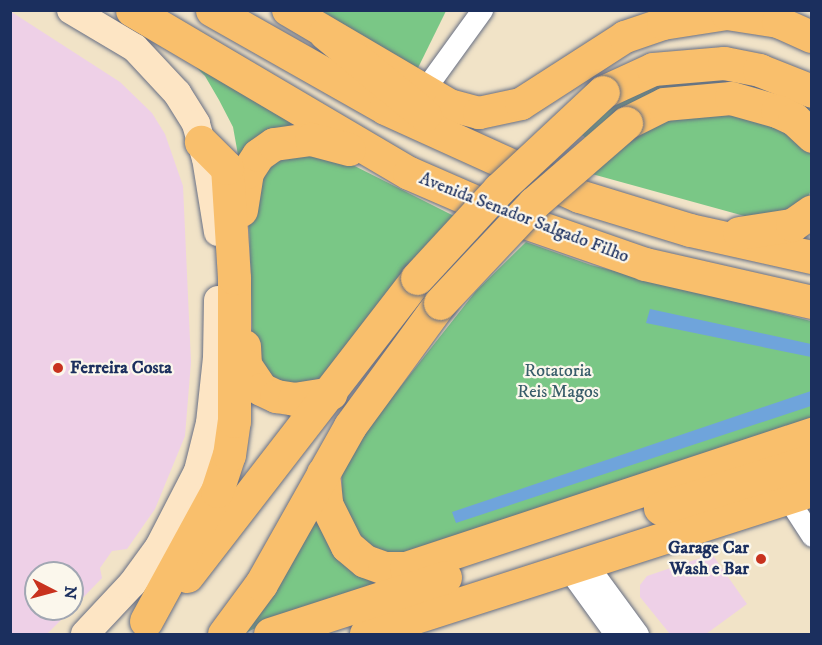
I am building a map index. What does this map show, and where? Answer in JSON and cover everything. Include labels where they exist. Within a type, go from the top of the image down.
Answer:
[{"type":"highway","name":"Avenida Senador Salgado Filho","points":[[132,10],[409,173],[510,217],[645,264],[812,302]]},
{"type":"highway","points":[[212,10],[385,108],[579,196],[717,235],[812,257]]},
{"type":"highway","points":[[325,33],[407,98],[445,135]]},
{"type":"highway","points":[[139,629],[207,555],[417,278],[499,189],[603,92],[653,69],[724,63],[759,69],[812,91]]},
{"type":"highway","points":[[224,634],[261,584],[350,426],[440,303],[534,203],[626,123],[664,104],[731,98],[777,111],[794,119],[812,136]]},
{"type":"highway","points":[[331,393],[311,399],[276,396],[250,378],[245,365],[240,216],[247,171],[258,155],[274,144],[293,139],[328,142],[409,173]]},
{"type":"highway","points":[[139,629],[217,492],[234,421],[234,278],[227,168],[204,150]]},
{"type":"highway","points":[[717,235],[778,228],[812,211]]},
{"type":"highway","points":[[322,473],[326,504],[347,546],[374,565],[406,568],[812,434]]},
{"type":"highway","points":[[270,634],[812,460]]},
{"type":"main road","points":[[71,10],[135,48],[157,69],[196,124],[204,150],[218,228],[217,358],[210,423],[198,471],[159,547],[85,634]]},
{"type":"main road","points":[[288,10],[424,90],[468,112],[511,108],[538,95],[657,19],[727,12],[778,22],[812,36]]},
{"type":"main road","points":[[366,634],[800,495]]},
{"type":"street","points":[[424,90],[482,10]]},
{"type":"street","points":[[800,495],[812,536]]},
{"type":"street","points":[[577,566],[615,634]]},
{"type":"street","points":[[577,566],[638,634]]},
{"type":"shaded area","points":[[10,11],[120,82],[152,113],[165,134],[183,186],[191,362],[185,436],[155,509],[127,549],[112,551],[100,568],[102,578],[84,597],[84,561],[24,561],[24,621],[60,621],[47,634],[11,634]]},
{"type":"shaded area","points":[[712,554],[747,604],[706,634],[670,634],[640,597],[640,585],[647,576]]},
{"type":"green space","points":[[314,11],[446,11],[415,74]]},
{"type":"green space","points":[[180,51],[311,129],[240,166],[233,127],[219,100],[205,76]]},
{"type":"green space","points":[[721,74],[811,101],[811,118],[751,90],[589,140],[579,133],[624,98],[671,78]]},
{"type":"green space","points":[[719,109],[796,134],[811,152],[811,190],[805,205],[779,216],[748,217],[592,174],[624,140],[661,118]]},
{"type":"green space","points":[[315,146],[456,217],[327,378],[283,385],[263,373],[253,355],[248,190],[263,161]]},
{"type":"green space","name":"Rotatoria Reis Magos","points":[[526,242],[591,265],[811,321],[811,427],[400,559],[369,549],[352,529],[342,497],[342,471],[356,443],[476,291]]},
{"type":"green space","points":[[318,502],[398,578],[274,619],[243,634]]},
{"type":"water","points":[[650,309],[811,344],[811,357],[646,323]]},
{"type":"water","points":[[811,391],[811,406],[456,523],[452,512]]},
{"type":"place","name":"Ferreira Costa","points":[[58,368]]},
{"type":"place","name":"Garage Car Wash e Bar","points":[[761,559]]}]
